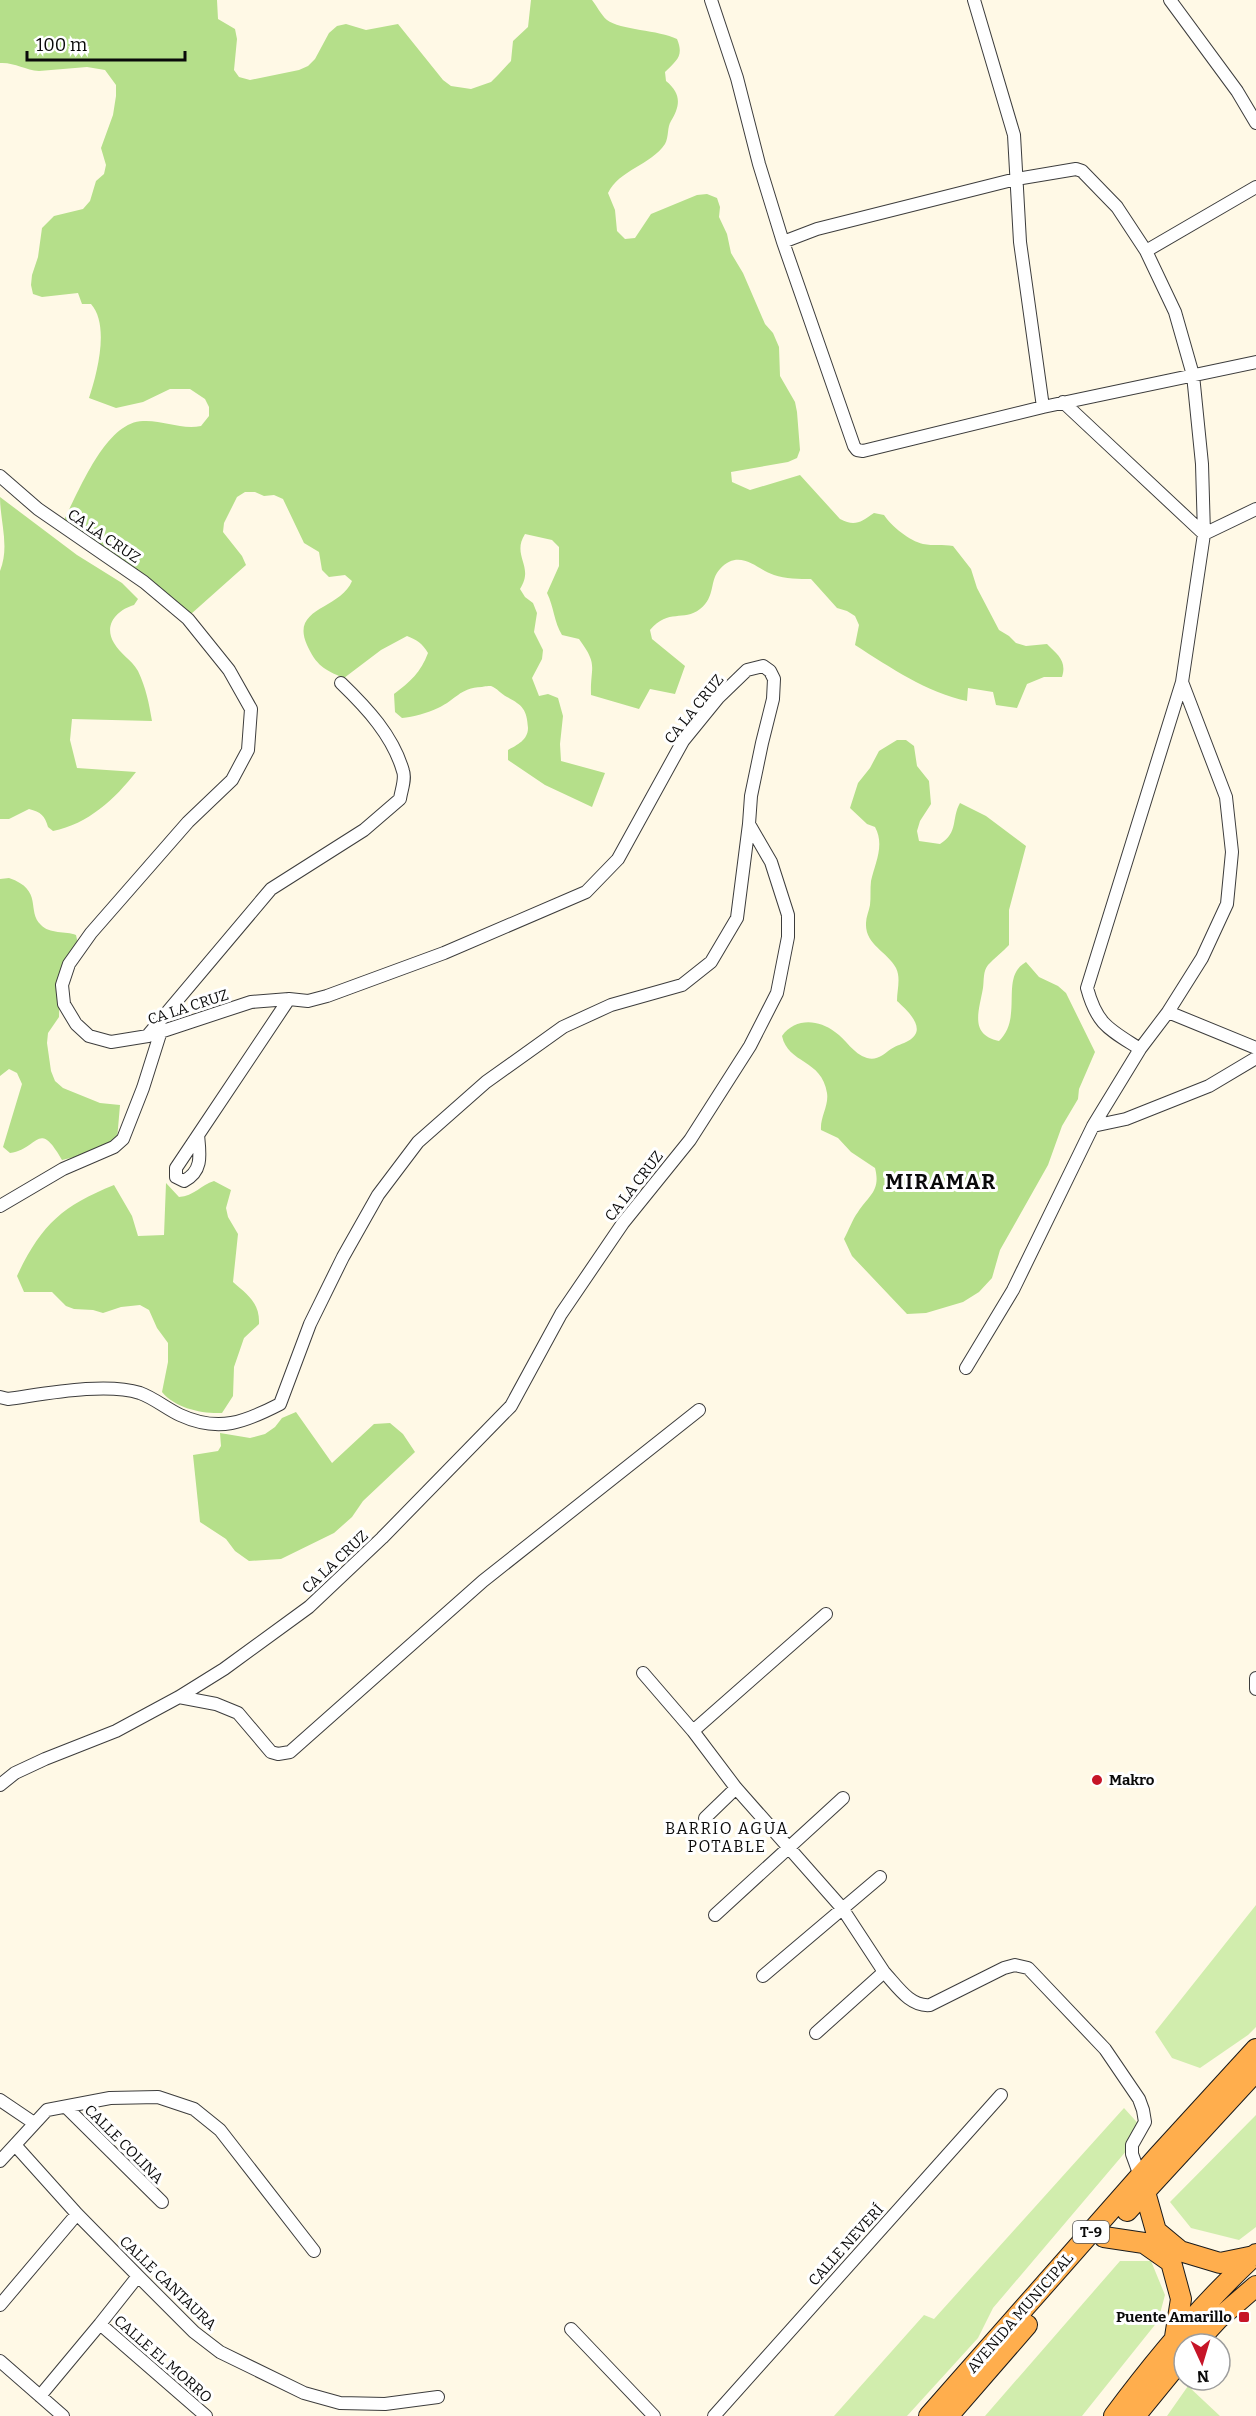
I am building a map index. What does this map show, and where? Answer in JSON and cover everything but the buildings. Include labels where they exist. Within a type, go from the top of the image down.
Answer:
[{"type":"highway","name":"AVENIDA MUNICIPAL","points":[[929,2416],[1142,2184],[1256,2049]]},
{"type":"highway","name":"AVENIDA MUNICIPAL","points":[[948,2416],[1104,2237],[1142,2184],[1256,2071]]},
{"type":"highway","points":[[1142,2184],[1156,2231],[1180,2251],[1220,2263],[1255,2255]]},
{"type":"highway","points":[[1104,2237],[1144,2243],[1171,2262],[1181,2299],[1176,2332]]},
{"type":"highway","points":[[1180,2332],[1255,2255]]},
{"type":"highway","points":[[1206,2332],[1256,2286]]},
{"type":"highway","points":[[1114,2416],[1172,2341]]},
{"type":"highway","points":[[1135,2416],[1172,2371]]},
{"type":"street","points":[[711,0],[737,78],[759,164],[783,242],[857,450],[863,451],[1063,402],[1256,362]]},
{"type":"street","points":[[974,0],[1014,135],[1020,242],[1043,407]]},
{"type":"street","points":[[1170,0],[1238,91],[1256,123]]},
{"type":"street","points":[[783,242],[817,229],[1016,179],[1069,169],[1082,171],[1117,207],[1146,251],[1175,312],[1193,375],[1202,464],[1204,534],[1182,682],[1087,988],[1093,1010],[1107,1028],[1140,1049]]},
{"type":"street","points":[[1146,251],[1256,188]]},
{"type":"street","points":[[1063,402],[1204,534]]},
{"type":"street","name":"CA LA CRUZ","points":[[0,476],[38,509],[144,582],[188,620],[229,670],[251,709],[248,750],[232,780],[188,822],[91,933],[69,964],[62,985],[64,1004],[76,1024],[89,1036],[111,1042],[147,1036],[251,1002],[289,999],[308,1001],[327,996],[444,953],[586,892],[618,859],[648,801],[690,733],[718,698],[747,670],[763,666],[770,671],[774,679],[773,699],[753,786],[749,824],[771,862],[788,915],[788,938],[777,993],[750,1046],[690,1140],[610,1241],[561,1314],[511,1406],[382,1538],[309,1607],[224,1669],[179,1697],[116,1731],[25,1768],[0,1785]]},
{"type":"street","points":[[1204,534],[1256,509]]},
{"type":"street","points":[[966,1368],[1013,1290],[1093,1126],[1140,1049],[1168,1012],[1202,958],[1227,904],[1232,852],[1226,797],[1182,682]]},
{"type":"street","points":[[147,1036],[271,889],[364,830],[400,799],[404,773],[387,735],[363,704],[341,683]]},
{"type":"street","points":[[0,1397],[8,1399],[102,1389],[140,1393],[180,1415],[204,1424],[236,1424],[280,1404],[310,1324],[343,1257],[378,1195],[418,1142],[486,1083],[563,1027],[611,1005],[682,985],[711,962],[737,918],[749,824]]},
{"type":"street","points":[[198,1135],[289,999]]},
{"type":"street","points":[[1168,1012],[1256,1048]]},
{"type":"street","points":[[0,1206],[63,1169],[114,1147],[123,1139],[162,1031]]},
{"type":"street","points":[[1093,1126],[1126,1119],[1209,1086],[1256,1058]]},
{"type":"street","points":[[179,1697],[216,1704],[238,1713],[271,1752],[278,1754],[290,1752],[483,1581],[699,1410]]},
{"type":"street","points":[[693,1731],[826,1614]]},
{"type":"street","points":[[643,1674],[693,1731],[736,1788],[791,1847],[842,1908],[884,1972],[913,2003],[921,2006],[930,2005],[1004,1968],[1016,1965],[1028,1968],[1106,2049],[1138,2099],[1143,2110],[1144,2122],[1132,2145],[1132,2154],[1142,2184]]},
{"type":"street","points":[[1256,1678],[1256,1689]]},
{"type":"street","points":[[705,1818],[736,1788]]},
{"type":"street","points":[[715,1915],[843,1798]]},
{"type":"street","points":[[763,1976],[880,1877]]},
{"type":"street","points":[[816,2033],[884,1972]]},
{"type":"street","name":"CALLE NEVERÍ","points":[[714,2416],[1001,2095]]},
{"type":"street","points":[[0,2161],[47,2109],[110,2098],[158,2097],[194,2109],[220,2130],[314,2251]]},
{"type":"street","points":[[0,2100],[34,2123]]},
{"type":"street","name":"CALLE COLINA","points":[[66,2107],[162,2202]]},
{"type":"street","name":"CALLE CANTAURA","points":[[15,2145],[77,2214],[138,2276],[194,2332],[220,2352],[304,2393],[340,2403],[385,2404],[438,2397]]},
{"type":"street","points":[[0,2305],[77,2214]]},
{"type":"street","points":[[40,2396],[138,2276]]},
{"type":"street","name":"CALLE EL MORRO","points":[[100,2324],[206,2416]]},
{"type":"street","points":[[571,2329],[654,2416]]},
{"type":"street","points":[[0,2361],[63,2416]]},
{"type":"green space","points":[[0,0],[217,0],[218,19],[235,29],[237,39],[234,70],[239,77],[250,80],[308,66],[315,59],[329,33],[337,26],[346,24],[366,30],[398,24],[443,80],[451,86],[471,89],[491,82],[511,61],[513,41],[528,27],[531,0],[592,0],[605,18],[613,23],[677,39],[680,50],[678,57],[665,72],[666,81],[677,95],[678,105],[669,126],[665,144],[652,157],[613,185],[608,193],[615,210],[617,231],[625,239],[635,238],[651,214],[697,195],[707,194],[717,198],[720,207],[719,217],[727,234],[731,253],[743,273],[765,324],[773,333],[779,347],[780,376],[795,402],[800,450],[797,458],[788,462],[731,472],[732,482],[750,490],[800,475],[840,519],[854,523],[874,513],[884,515],[891,524],[912,540],[927,545],[953,546],[971,569],[977,588],[999,630],[1016,643],[1026,646],[1047,644],[1062,662],[1062,677],[1044,677],[1027,684],[1017,708],[996,705],[993,692],[968,688],[967,701],[937,692],[855,645],[859,625],[855,616],[837,608],[811,579],[778,576],[748,562],[734,560],[727,563],[717,573],[708,599],[700,609],[688,615],[663,619],[650,630],[652,639],[685,666],[675,694],[650,689],[639,709],[591,695],[592,666],[589,655],[579,639],[562,635],[547,593],[559,566],[559,547],[552,540],[525,534],[520,549],[525,574],[520,589],[533,603],[537,613],[534,632],[543,650],[542,659],[532,678],[539,696],[548,694],[558,698],[563,716],[561,761],[605,773],[592,807],[545,785],[508,760],[508,750],[521,742],[528,732],[526,716],[520,705],[491,686],[468,690],[434,710],[420,714],[402,718],[395,712],[394,694],[414,676],[428,653],[414,639],[407,636],[381,650],[344,678],[317,662],[307,645],[304,633],[305,623],[311,616],[346,591],[352,581],[345,575],[329,577],[322,570],[319,552],[304,543],[283,499],[255,492],[245,492],[237,497],[224,523],[223,532],[242,556],[246,565],[191,614],[172,597],[63,522],[85,477],[105,445],[117,433],[129,424],[143,421],[186,427],[201,426],[209,416],[209,407],[205,399],[190,389],[170,389],[143,402],[116,408],[89,398],[100,350],[100,324],[97,313],[91,304],[82,304],[78,293],[42,297],[33,294],[32,275],[38,257],[42,228],[54,216],[83,209],[90,201],[96,181],[104,174],[106,165],[101,148],[113,115],[116,85],[105,70],[87,67],[39,71],[0,63]]},
{"type":"green space","points":[[0,497],[77,555],[122,583],[138,599],[134,605],[117,614],[110,630],[116,647],[138,671],[147,696],[152,721],[72,719],[70,740],[77,768],[136,772],[100,809],[78,823],[53,831],[48,827],[42,815],[29,809],[9,819],[0,819],[0,571],[4,543]]},
{"type":"green space","points":[[897,740],[906,740],[914,746],[917,766],[929,781],[931,804],[920,821],[917,831],[919,841],[940,844],[946,839],[952,830],[960,803],[986,816],[1026,846],[1009,910],[1009,945],[986,967],[984,973],[978,1013],[978,1021],[983,1033],[999,1041],[1006,1031],[1010,1021],[1014,977],[1018,969],[1026,962],[1039,977],[1058,986],[1066,993],[1095,1052],[1079,1089],[1078,1099],[1062,1126],[1048,1165],[1000,1250],[992,1278],[979,1292],[963,1302],[926,1313],[907,1314],[852,1256],[844,1239],[856,1215],[875,1188],[875,1168],[851,1152],[838,1138],[821,1130],[827,1098],[824,1082],[812,1067],[791,1052],[782,1036],[787,1030],[800,1023],[814,1023],[839,1035],[862,1056],[874,1059],[908,1041],[917,1031],[914,1020],[897,1001],[899,980],[896,968],[869,937],[867,931],[871,881],[879,847],[878,834],[875,827],[867,824],[850,808],[858,783],[870,768],[879,751]]},
{"type":"green space","points":[[9,878],[27,888],[31,894],[37,919],[44,928],[76,935],[78,944],[71,951],[60,976],[59,1017],[48,1033],[47,1043],[51,1071],[55,1081],[63,1088],[100,1103],[120,1105],[117,1140],[91,1153],[62,1160],[54,1147],[43,1138],[10,1153],[3,1147],[22,1084],[17,1073],[9,1069],[0,1076],[0,879]]},
{"type":"green space","points":[[214,1181],[231,1190],[226,1208],[228,1217],[238,1234],[233,1282],[252,1300],[259,1317],[259,1324],[244,1338],[234,1367],[233,1396],[222,1413],[189,1409],[167,1398],[162,1392],[168,1362],[168,1343],[157,1328],[149,1310],[140,1305],[121,1307],[103,1313],[74,1309],[66,1306],[52,1292],[24,1292],[17,1276],[35,1243],[55,1219],[80,1201],[96,1193],[114,1185],[132,1216],[138,1236],[164,1235],[166,1183],[179,1197],[189,1195]]},
{"type":"green space","points":[[296,1412],[332,1463],[374,1424],[390,1423],[403,1434],[415,1452],[363,1501],[352,1517],[334,1533],[281,1559],[249,1561],[235,1551],[226,1539],[200,1522],[193,1455],[218,1451],[221,1446],[220,1433],[250,1438],[265,1434],[282,1418]]},
{"type":"green space","points":[[1256,1905],[1256,2027],[1200,2068],[1172,2058],[1155,2032]]},
{"type":"green space","points":[[1124,2108],[1144,2130],[993,2308],[978,2338],[907,2416],[834,2416],[924,2315],[934,2319]]},
{"type":"green space","points":[[1256,2115],[1256,2227],[1239,2240],[1191,2228],[1170,2202]]},
{"type":"green space","points":[[1120,2261],[1151,2261],[1165,2295],[1158,2321],[1082,2416],[985,2416]]},
{"type":"green space","points":[[1184,2392],[1194,2392],[1220,2416],[1167,2416]]},
{"type":"place","name":"Makro","points":[[1097,1780]]},
{"type":"place","name":"Puente Amarillo","points":[[1244,2317]]},
{"type":"district","name":"MIRAMAR","points":[[941,1182]]},
{"type":"district","name":"BARRIO AGUA POTABLE","points":[[727,1837]]}]
